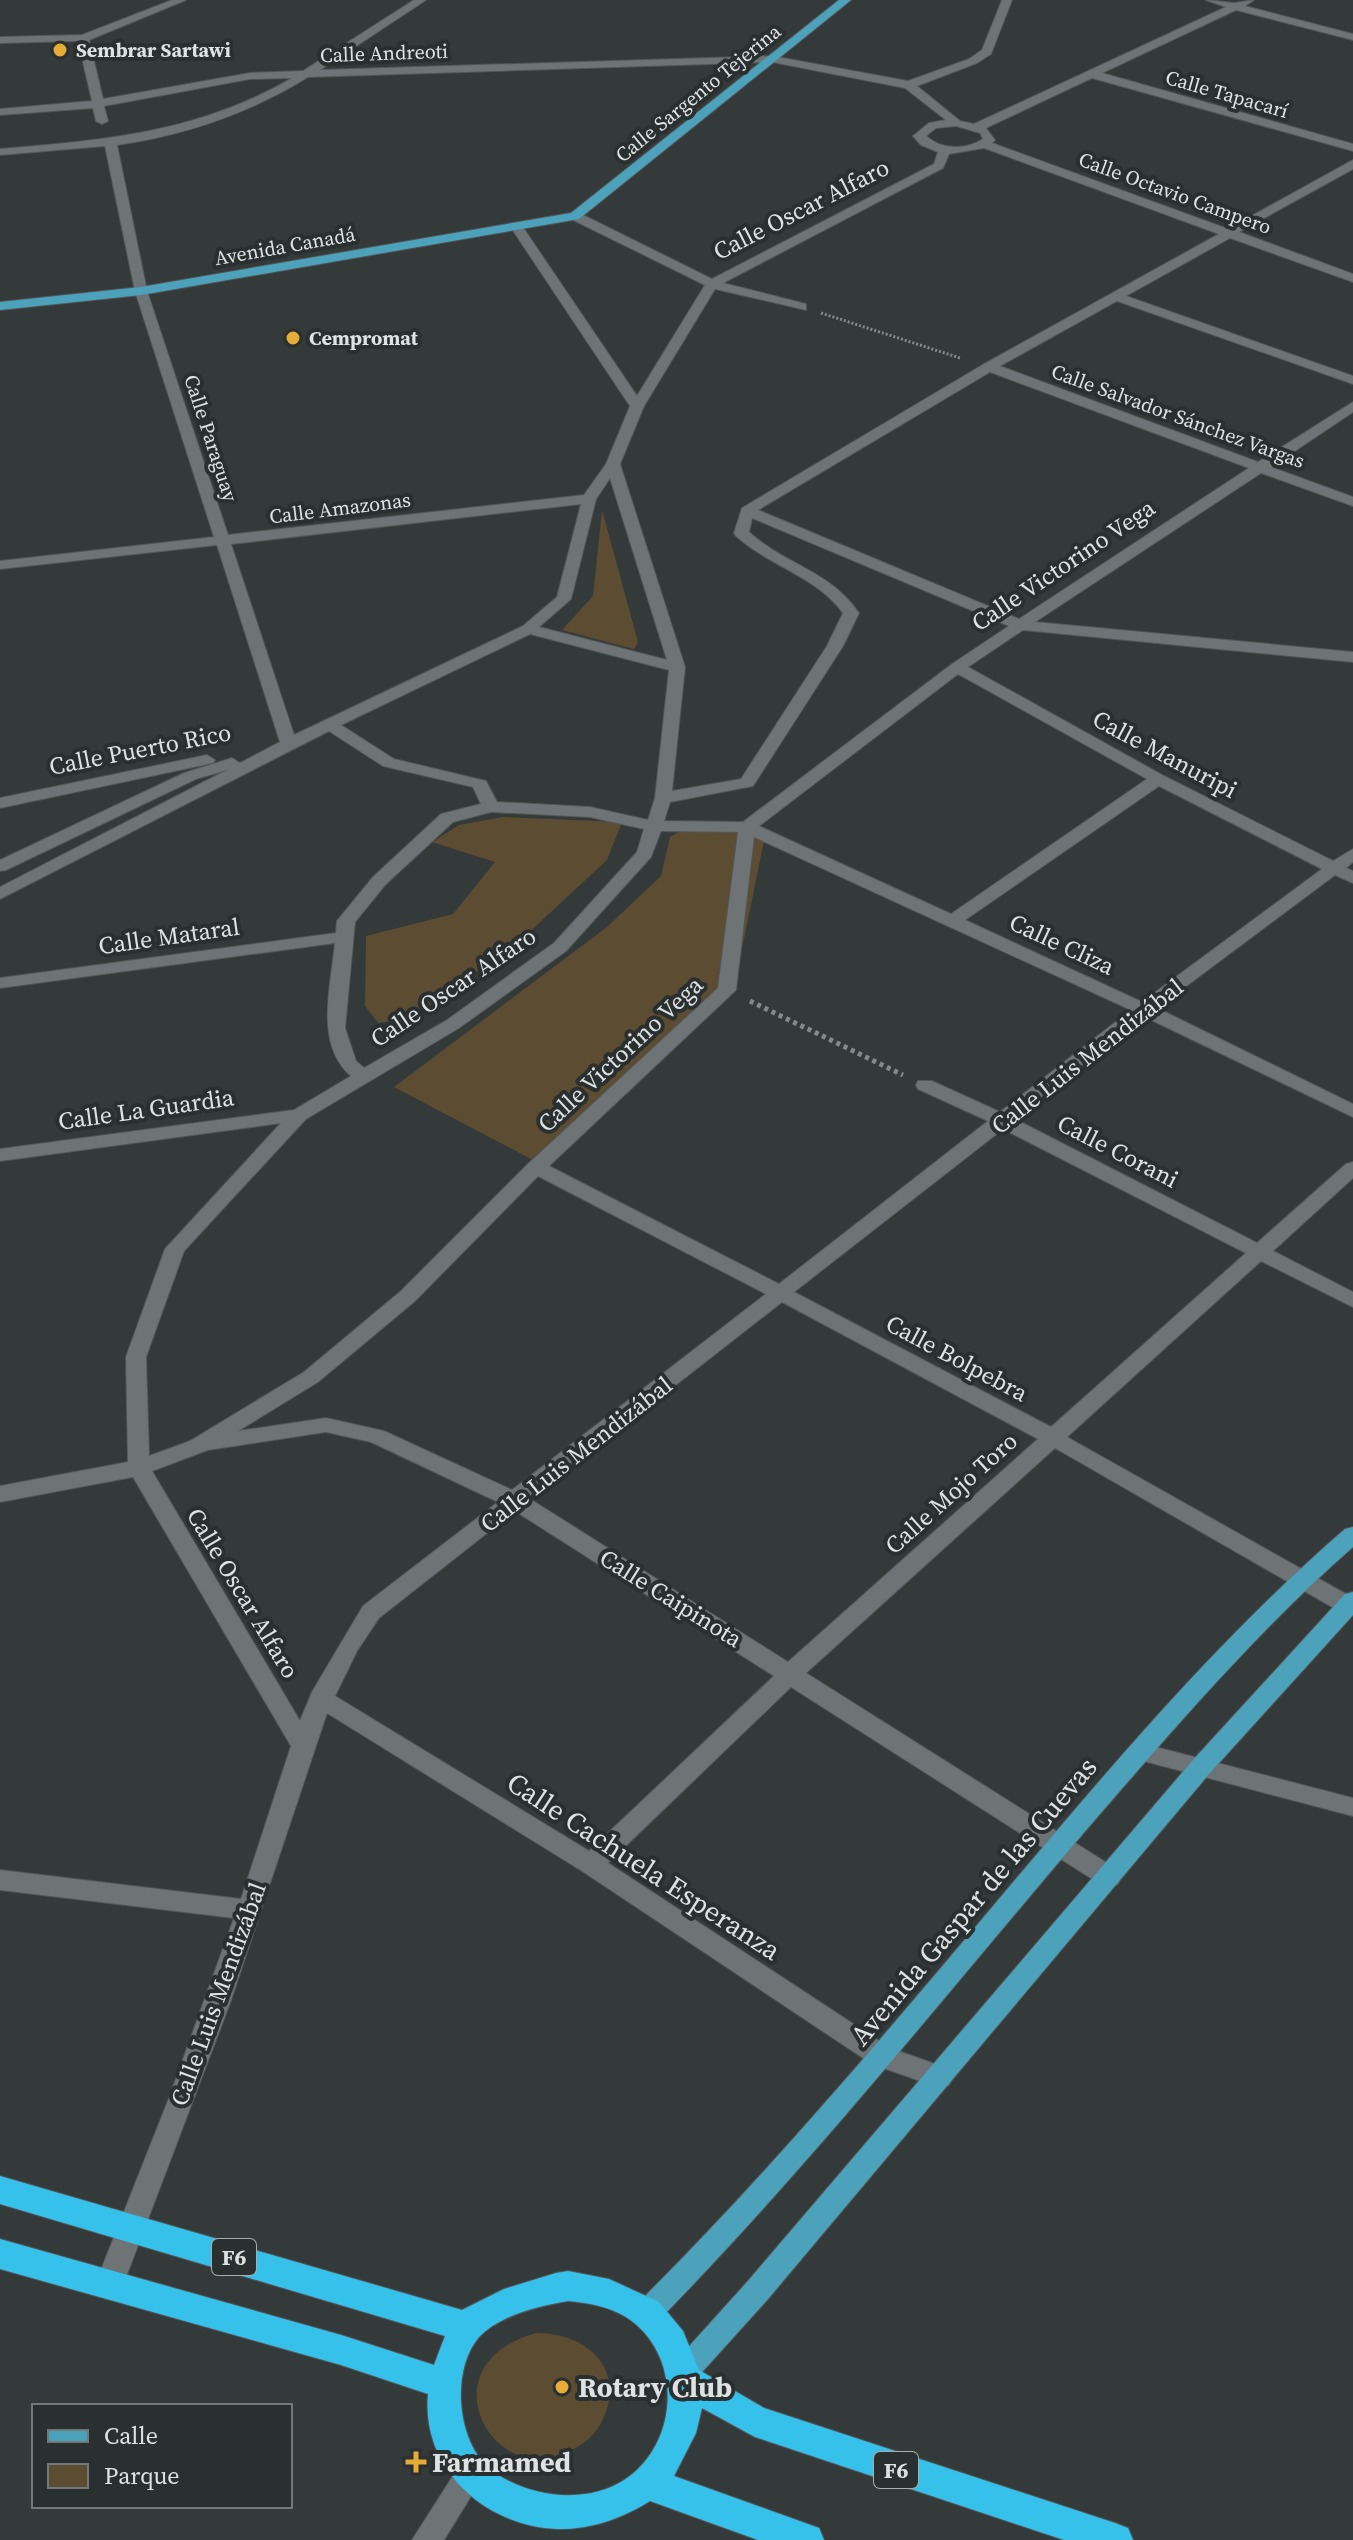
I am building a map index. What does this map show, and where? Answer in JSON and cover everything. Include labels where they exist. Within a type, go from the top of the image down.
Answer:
[{"type":"highway","name":"F6","points":[[0,2190],[133,2226],[467,2327]]},
{"type":"highway","points":[[0,2254],[341,2350],[444,2384]]},
{"type":"highway","points":[[568,2286],[602,2290],[647,2313],[674,2347],[684,2376],[686,2411],[676,2441],[648,2484],[601,2507],[563,2513],[527,2509],[483,2485],[452,2448],[443,2417],[444,2384],[467,2327],[534,2290],[568,2286]]},
{"type":"highway","name":"F6","points":[[684,2376],[755,2421],[1115,2540]]},
{"type":"highway","points":[[648,2484],[806,2540]]},
{"type":"main road","name":"Calle Sargento Tejerina","points":[[575,216],[846,0]]},
{"type":"main road","name":"Avenida Canadá","points":[[0,306],[141,291],[575,216]]},
{"type":"main road","name":"Avenida Gaspar de las Cuevas","points":[[647,2313],[731,2229],[1140,1752],[1301,1578],[1353,1535]]},
{"type":"main road","points":[[684,2376],[1201,1767],[1350,1603]]},
{"type":"street","points":[[0,40],[83,38],[181,0]]},
{"type":"street","points":[[0,152],[110,141],[212,121],[256,102],[421,0]]},
{"type":"street","points":[[909,85],[973,61],[987,52],[1007,0]]},
{"type":"street","points":[[1211,0],[1353,37]]},
{"type":"street","points":[[978,127],[1249,0]]},
{"type":"street","points":[[83,38],[102,121]]},
{"type":"street","points":[[772,59],[909,85],[956,123]]},
{"type":"street","name":"Calle Andreoti","points":[[0,112],[96,104],[221,80],[302,74],[772,59]]},
{"type":"street","name":"Calle Tapacarí","points":[[1092,74],[1353,148]]},
{"type":"street","points":[[956,123],[978,127],[989,135],[984,144],[967,149],[945,149],[926,144],[919,136],[920,132],[933,125],[956,123]]},
{"type":"street","name":"Calle Paraguay","points":[[110,141],[141,291],[289,744]]},
{"type":"street","name":"Calle Octavio Campero","points":[[984,144],[1353,278]]},
{"type":"street","name":"Calle Oscar Alfaro","points":[[302,1744],[139,1468],[136,1357],[175,1249],[299,1115],[453,1024],[560,947],[645,853],[663,798],[677,667],[613,464],[637,406],[712,284],[939,166],[945,149]]},
{"type":"street","points":[[663,798],[747,783],[835,646],[851,613],[839,593],[826,584],[758,550],[741,533],[747,511],[989,367],[1353,164]]},
{"type":"street","points":[[575,216],[712,284],[801,307]]},
{"type":"street","points":[[516,226],[637,406]]},
{"type":"street","points":[[1115,296],[1353,380]]},
{"type":"street","name":"Calle Salvador Sánchez Vargas","points":[[989,367],[1353,502]]},
{"type":"street","name":"Calle Victorino Vega","points":[[0,1494],[139,1468],[198,1446],[311,1377],[408,1296],[536,1167],[727,990],[747,827],[957,667],[1353,406]]},
{"type":"street","points":[[0,894],[289,744],[528,629],[564,599],[589,499],[613,464]]},
{"type":"street","name":"Calle Amazonas","points":[[0,565],[589,499]]},
{"type":"street","points":[[747,511],[1019,625],[1353,657]]},
{"type":"street","points":[[528,629],[677,667]]},
{"type":"street","name":"Calle Manuripi","points":[[957,667],[1158,779],[1353,878]]},
{"type":"street","points":[[329,724],[389,763],[480,784],[491,807]]},
{"type":"street","points":[[0,866],[190,776],[289,744]]},
{"type":"street","name":"Calle Puerto Rico","points":[[0,803],[289,744]]},
{"type":"street","points":[[954,920],[1158,779]]},
{"type":"street","points":[[363,1077],[347,1063],[336,1028],[346,921],[379,881],[447,818],[491,807],[590,812],[653,826],[747,827]]},
{"type":"street","name":"Calle Cliza","points":[[747,827],[1144,1009],[1353,1111]]},
{"type":"street","name":"Calle Luis Mendizábal","points":[[109,2285],[249,1910],[302,1744],[344,1648],[371,1612],[1144,1009],[1353,854]]},
{"type":"street","points":[[1333,869],[1353,865]]},
{"type":"street","name":"Calle Mataral","points":[[0,983],[344,937]]},
{"type":"street","name":"Calle Corani","points":[[925,1085],[1003,1121],[1353,1300]]},
{"type":"street","name":"Calle La Guardia","points":[[0,1155],[299,1115]]},
{"type":"street","name":"Calle Bolpebra","points":[[536,1167],[782,1293],[1350,1603]]},
{"type":"street","name":"Calle Mojo Toro","points":[[591,1864],[791,1673],[1050,1437],[1353,1168]]},
{"type":"street","name":"Calle Caipinota","points":[[198,1446],[326,1425],[376,1436],[516,1501],[1109,1877]]},
{"type":"street","name":"Calle Cachuela Esperanza","points":[[320,1698],[591,1864],[881,2056],[940,2077]]},
{"type":"street","points":[[1140,1752],[1353,1807]]},
{"type":"street","points":[[0,1880],[249,1910]]},
{"type":"street","points":[[427,2540],[483,2485]]},
{"type":"path","points":[[801,307],[989,367]]},
{"type":"path","points":[[727,990],[925,1085]]},
{"type":"green space","points":[[602,510],[638,642],[634,649],[562,630],[593,596]]},
{"type":"green space","points":[[503,817],[622,822],[607,860],[524,937],[415,1017],[378,1023],[365,1006],[366,936],[453,914],[495,862],[432,842],[459,825]]},
{"type":"green space","points":[[730,822],[754,830],[764,841],[741,954],[719,995],[533,1160],[394,1087],[607,927],[661,876],[670,837],[691,825]]},
{"type":"green space","points":[[536,2333],[573,2340],[588,2348],[607,2373],[610,2388],[608,2406],[600,2425],[590,2437],[568,2452],[540,2459],[515,2454],[495,2439],[482,2419],[477,2395],[483,2370],[502,2349]]},
{"type":"place","name":"Sembrar Sartawi","points":[[60,50]]},
{"type":"place","name":"Cempromat","points":[[293,338]]},
{"type":"place","name":"Rotary Club","points":[[562,2387]]},
{"type":"place","name":"Farmamed","points":[[416,2462]]}]
